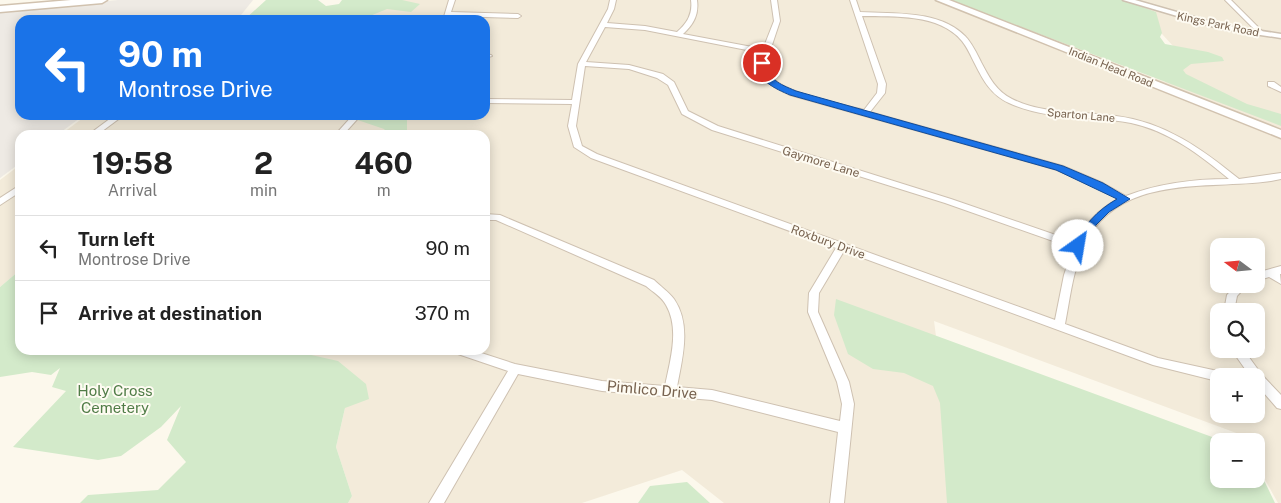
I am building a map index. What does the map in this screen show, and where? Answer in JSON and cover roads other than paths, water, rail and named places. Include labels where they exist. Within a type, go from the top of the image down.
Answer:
[{"type":"main road","points":[[0,9],[102,0]]},
{"type":"main road","name":"Indian Head Road","points":[[941,0],[1281,134]]},
{"type":"street","points":[[447,15],[452,0]]},
{"type":"street","name":"Roxbury Drive","points":[[613,0],[582,64],[572,126],[578,146],[594,156],[1060,324],[1157,362],[1210,374]]},
{"type":"street","points":[[679,34],[689,25],[693,17],[694,0]]},
{"type":"street","points":[[774,0],[777,21],[762,69],[776,86],[793,93],[1060,168],[1100,185],[1125,199]]},
{"type":"street","points":[[853,0],[882,84],[881,93],[866,113]]},
{"type":"street","name":"Kings Park Road","points":[[1127,0],[1205,23],[1281,36]]},
{"type":"street","points":[[1228,0],[1262,34]]},
{"type":"street","name":"Sparton Lane","points":[[858,14],[910,17],[953,30],[968,45],[988,83],[1007,100],[1052,114],[1116,118],[1152,126],[1186,142],[1237,181]]},
{"type":"street","points":[[490,16],[518,16]]},
{"type":"street","points":[[602,25],[679,34],[766,52]]},
{"type":"street","name":"Gaymore Lane","points":[[582,64],[645,70],[671,84],[685,112],[715,128],[948,201],[1078,246]]},
{"type":"street","points":[[1271,84],[1281,90]]},
{"type":"street","points":[[490,102],[576,102]]},
{"type":"street","points":[[99,130],[113,120]]},
{"type":"street","points":[[344,130],[352,120]]},
{"type":"street","points":[[1060,324],[1078,246],[1092,223],[1105,210],[1125,199],[1154,189],[1187,183],[1237,181],[1281,176]]},
{"type":"street","points":[[0,202],[15,192]]},
{"type":"street","points":[[490,216],[497,217],[650,283],[669,301],[678,319],[678,348],[670,391]]},
{"type":"street","points":[[837,503],[848,404],[843,382],[812,312],[814,293],[842,247]]},
{"type":"street","points":[[1276,272],[1281,280]]},
{"type":"street","name":"Pimlico Drive","points":[[474,355],[515,369],[602,386],[712,395],[845,428]]},
{"type":"street","points":[[436,503],[515,369]]},
{"type":"street","points":[[1265,387],[1281,404]]},
{"type":"park label","name":"Holy Cross Cemetery","points":[[115,400]]}]
